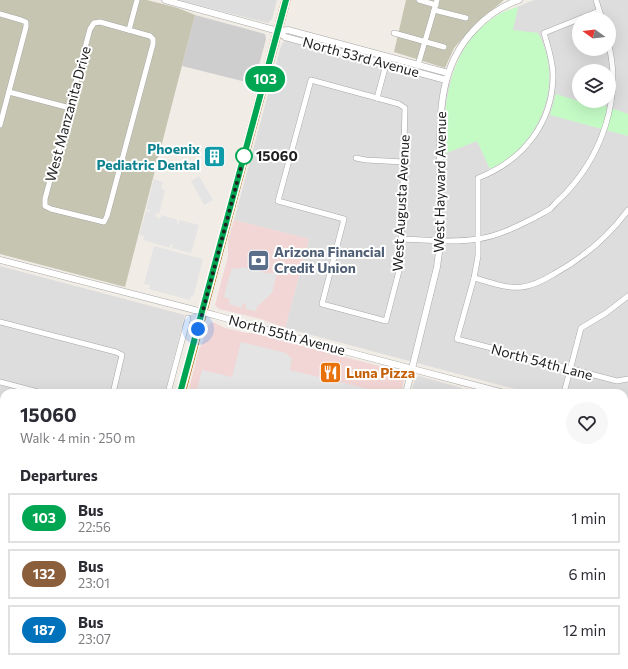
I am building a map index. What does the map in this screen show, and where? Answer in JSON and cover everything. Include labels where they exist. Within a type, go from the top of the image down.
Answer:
[{"type":"main road","points":[[181,389],[286,0]]},
{"type":"street","points":[[129,30],[137,0]]},
{"type":"street","name":"North 53rd Avenue","points":[[165,0],[278,31],[285,37],[386,64],[447,77]]},
{"type":"street","points":[[419,0],[436,5],[466,18]]},
{"type":"street","name":"West Hayward Avenue","points":[[407,389],[436,277],[439,241],[440,120],[447,77],[458,50],[470,34],[485,18],[507,2],[519,0]]},
{"type":"street","points":[[596,0],[599,11]]},
{"type":"street","points":[[418,65],[436,5]]},
{"type":"street","points":[[0,14],[26,22],[26,27],[0,125]]},
{"type":"street","name":"West Manzanita Drive","points":[[100,22],[129,30],[150,36],[153,39],[154,44],[108,216],[104,222],[57,211],[45,206],[45,199],[90,29],[94,23],[100,22]]},
{"type":"street","points":[[572,22],[544,33],[552,61],[553,76],[548,108],[538,130],[517,156],[505,165],[478,178],[478,256],[474,278],[508,287],[523,287],[538,283],[573,263],[593,248],[628,212]]},
{"type":"street","name":"North 53rd Avenue","points":[[278,31],[287,29],[328,40],[418,65],[447,77]]},
{"type":"street","points":[[394,34],[444,46]]},
{"type":"street","points":[[326,48],[328,40]]},
{"type":"street","points":[[402,239],[439,241],[478,239],[512,229],[550,209],[575,184],[597,147],[606,124],[612,98],[612,56]]},
{"type":"street","points":[[377,98],[388,57]]},
{"type":"street","name":"West Augusta Avenue","points":[[311,80],[399,104],[405,108],[402,239],[399,271],[386,321],[322,304],[344,218],[278,201],[311,80]]},
{"type":"street","points":[[9,92],[70,108]]},
{"type":"street","points":[[356,158],[404,162]]},
{"type":"street","name":"North 55th Avenue","points":[[0,260],[203,312],[484,389]]},
{"type":"street","name":"North 54th Lane","points":[[474,278],[457,339],[617,381],[628,379]]},
{"type":"street","points":[[565,389],[581,328],[606,313],[628,296]]},
{"type":"street","points":[[169,389],[188,318]]},
{"type":"street","points":[[0,322],[116,352],[122,355],[114,389]]},
{"type":"street","points":[[0,382],[27,389]]},
{"type":"shaded area","points":[[0,0],[147,0],[178,8],[195,15],[125,287],[0,254]]},
{"type":"shaded area","points":[[178,0],[277,0],[272,19],[268,23]]},
{"type":"shaded area","points":[[406,0],[504,0],[475,24],[454,48],[445,68],[394,52]]},
{"type":"shaded area","points":[[534,0],[628,0],[628,389],[515,389],[285,328],[309,239],[234,220],[281,46],[284,41],[287,40],[449,84],[462,51],[482,27],[500,14]]},
{"type":"shaded area","points":[[195,15],[265,34],[266,39],[254,84],[182,66]]},
{"type":"shaded area","points":[[199,176],[213,200],[204,205],[191,181]]},
{"type":"shaded area","points":[[154,179],[163,182],[161,189],[165,190],[159,214],[155,213],[156,217],[160,219],[161,215],[178,220],[177,224],[180,220],[199,225],[191,253],[172,248],[173,244],[171,244],[170,248],[143,240],[144,236],[139,235],[146,211],[150,212],[150,210],[146,209]]},
{"type":"shaded area","points":[[234,220],[309,239],[285,328],[261,319],[219,309],[215,305],[228,256],[228,240]]},
{"type":"shaded area","points":[[154,246],[203,259],[194,295],[191,296],[190,300],[149,289],[150,285],[144,284]]},
{"type":"shaded area","points":[[0,266],[185,315],[166,389],[0,389]]},
{"type":"shaded area","points":[[243,267],[265,273],[277,273],[272,293],[257,307],[256,311],[245,309],[246,304],[243,303],[242,308],[229,304],[230,299],[224,297],[227,284],[231,285],[227,283],[232,268],[236,269]]},
{"type":"shaded area","points":[[213,322],[225,328],[246,333],[253,333],[402,372],[405,376],[402,389],[189,389],[199,349],[208,325]]},
{"type":"shaded area","points":[[241,342],[286,353],[292,359],[290,370],[368,389],[197,389],[202,370],[232,377]]},
{"type":"shaded area","points":[[419,376],[462,389],[412,389],[415,378]]},
{"type":"green space","points":[[518,7],[513,30],[538,33],[545,49],[549,66],[547,99],[534,130],[509,158],[490,169],[477,141],[444,154],[445,115],[448,95],[452,76],[459,58],[469,42],[482,27],[500,14]]},
{"type":"green space","points":[[556,94],[572,99],[572,108],[611,108],[628,114],[628,136],[550,115]]},
{"type":"bus line","name":"103","points":[[181,389],[286,0]]},
{"type":"place","name":"15060","points":[[244,156]]},
{"type":"place","name":"Phoenix Pediatric Dental","points":[[215,157]]},
{"type":"place","name":"Arizona Financial Credit Union","points":[[258,260]]},
{"type":"place","name":"Luna Pizza","points":[[330,373]]},
{"type":"route","points":[[198,329],[244,156]]}]
